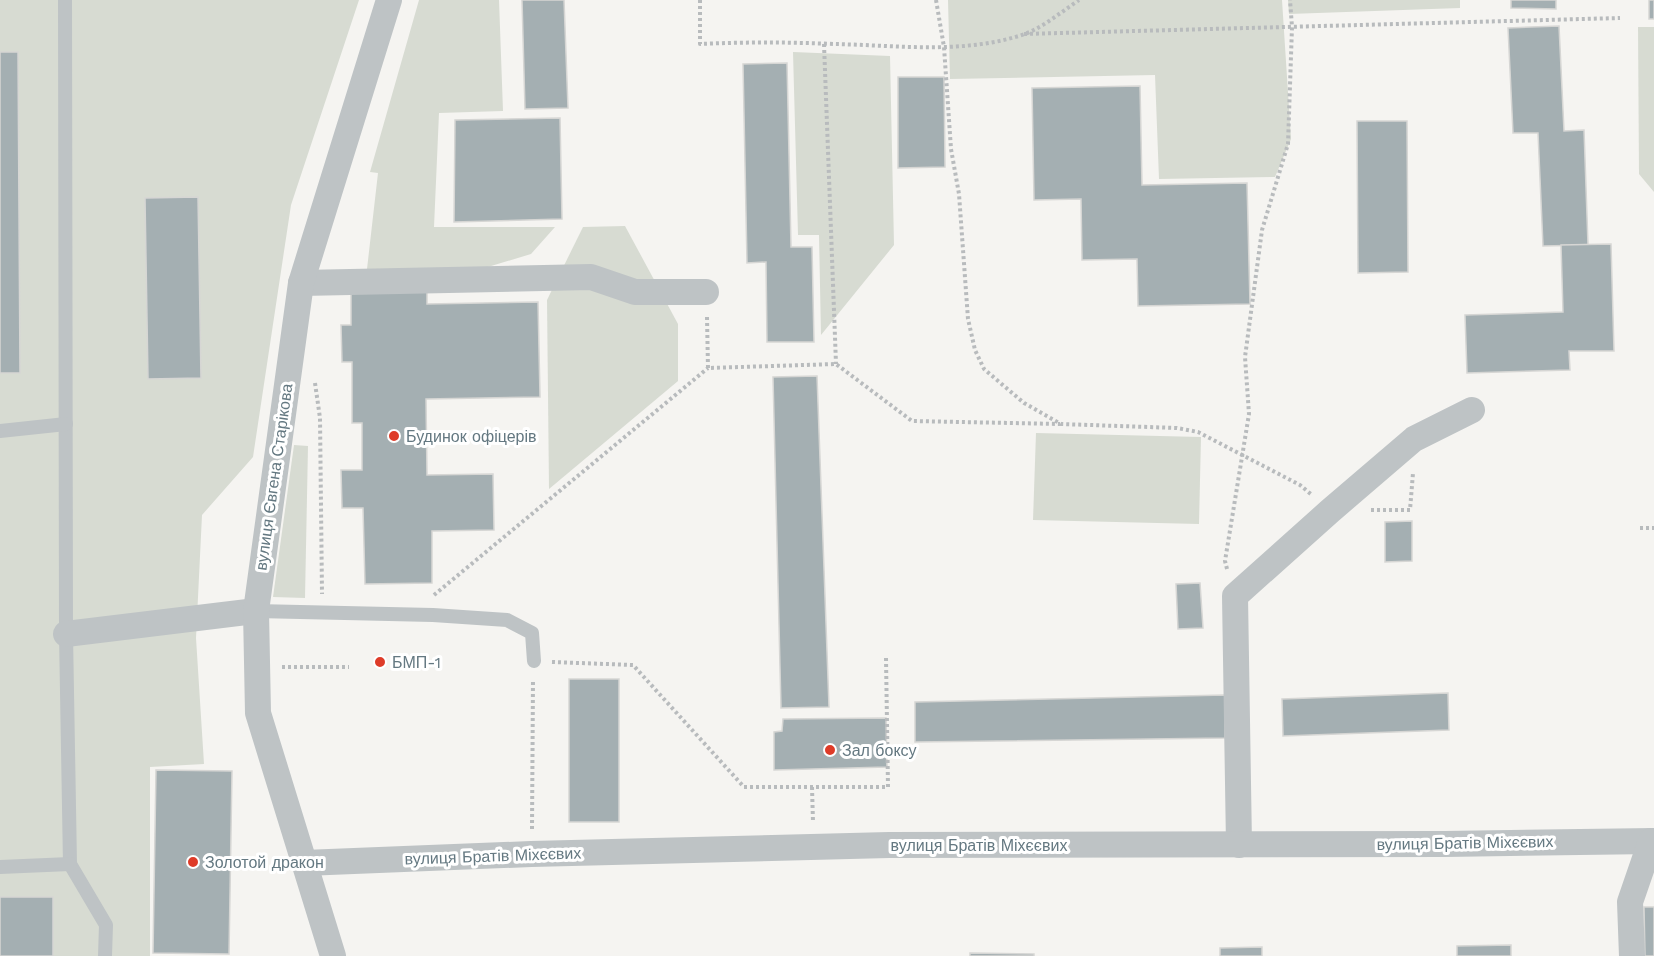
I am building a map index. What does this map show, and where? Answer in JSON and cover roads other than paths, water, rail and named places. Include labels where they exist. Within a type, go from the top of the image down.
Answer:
[{"type":"street","name":"вулиця Євгена Старікова","points":[[333,956],[258,713],[255,611],[301,283],[389,0]]},
{"type":"street","points":[[301,283],[591,277],[635,292],[706,292]]},
{"type":"street","points":[[1239,844],[1235,596],[1414,439],[1472,410]]},
{"type":"street","points":[[66,634],[255,611]]},
{"type":"street","points":[[1632,956],[1630,902],[1652,841]]},
{"type":"street","name":"вулиця Братів Міхєєвих","points":[[304,863],[531,854],[813,847],[1652,841]]},
{"type":"lane","points":[[65,0],[66,634],[70,864],[106,925],[105,956]]},
{"type":"lane","points":[[0,432],[66,424]]},
{"type":"lane","points":[[255,611],[411,614],[507,620],[532,633],[534,661]]},
{"type":"lane","points":[[0,867],[70,864]]},
{"type":"place","name":"Будинок офіцерів","points":[[394,436]]},
{"type":"place","name":"БМП-1","points":[[380,662]]},
{"type":"place","name":"Зал боксу","points":[[830,750]]},
{"type":"place","name":"Золотой дракон","points":[[193,862]]}]
